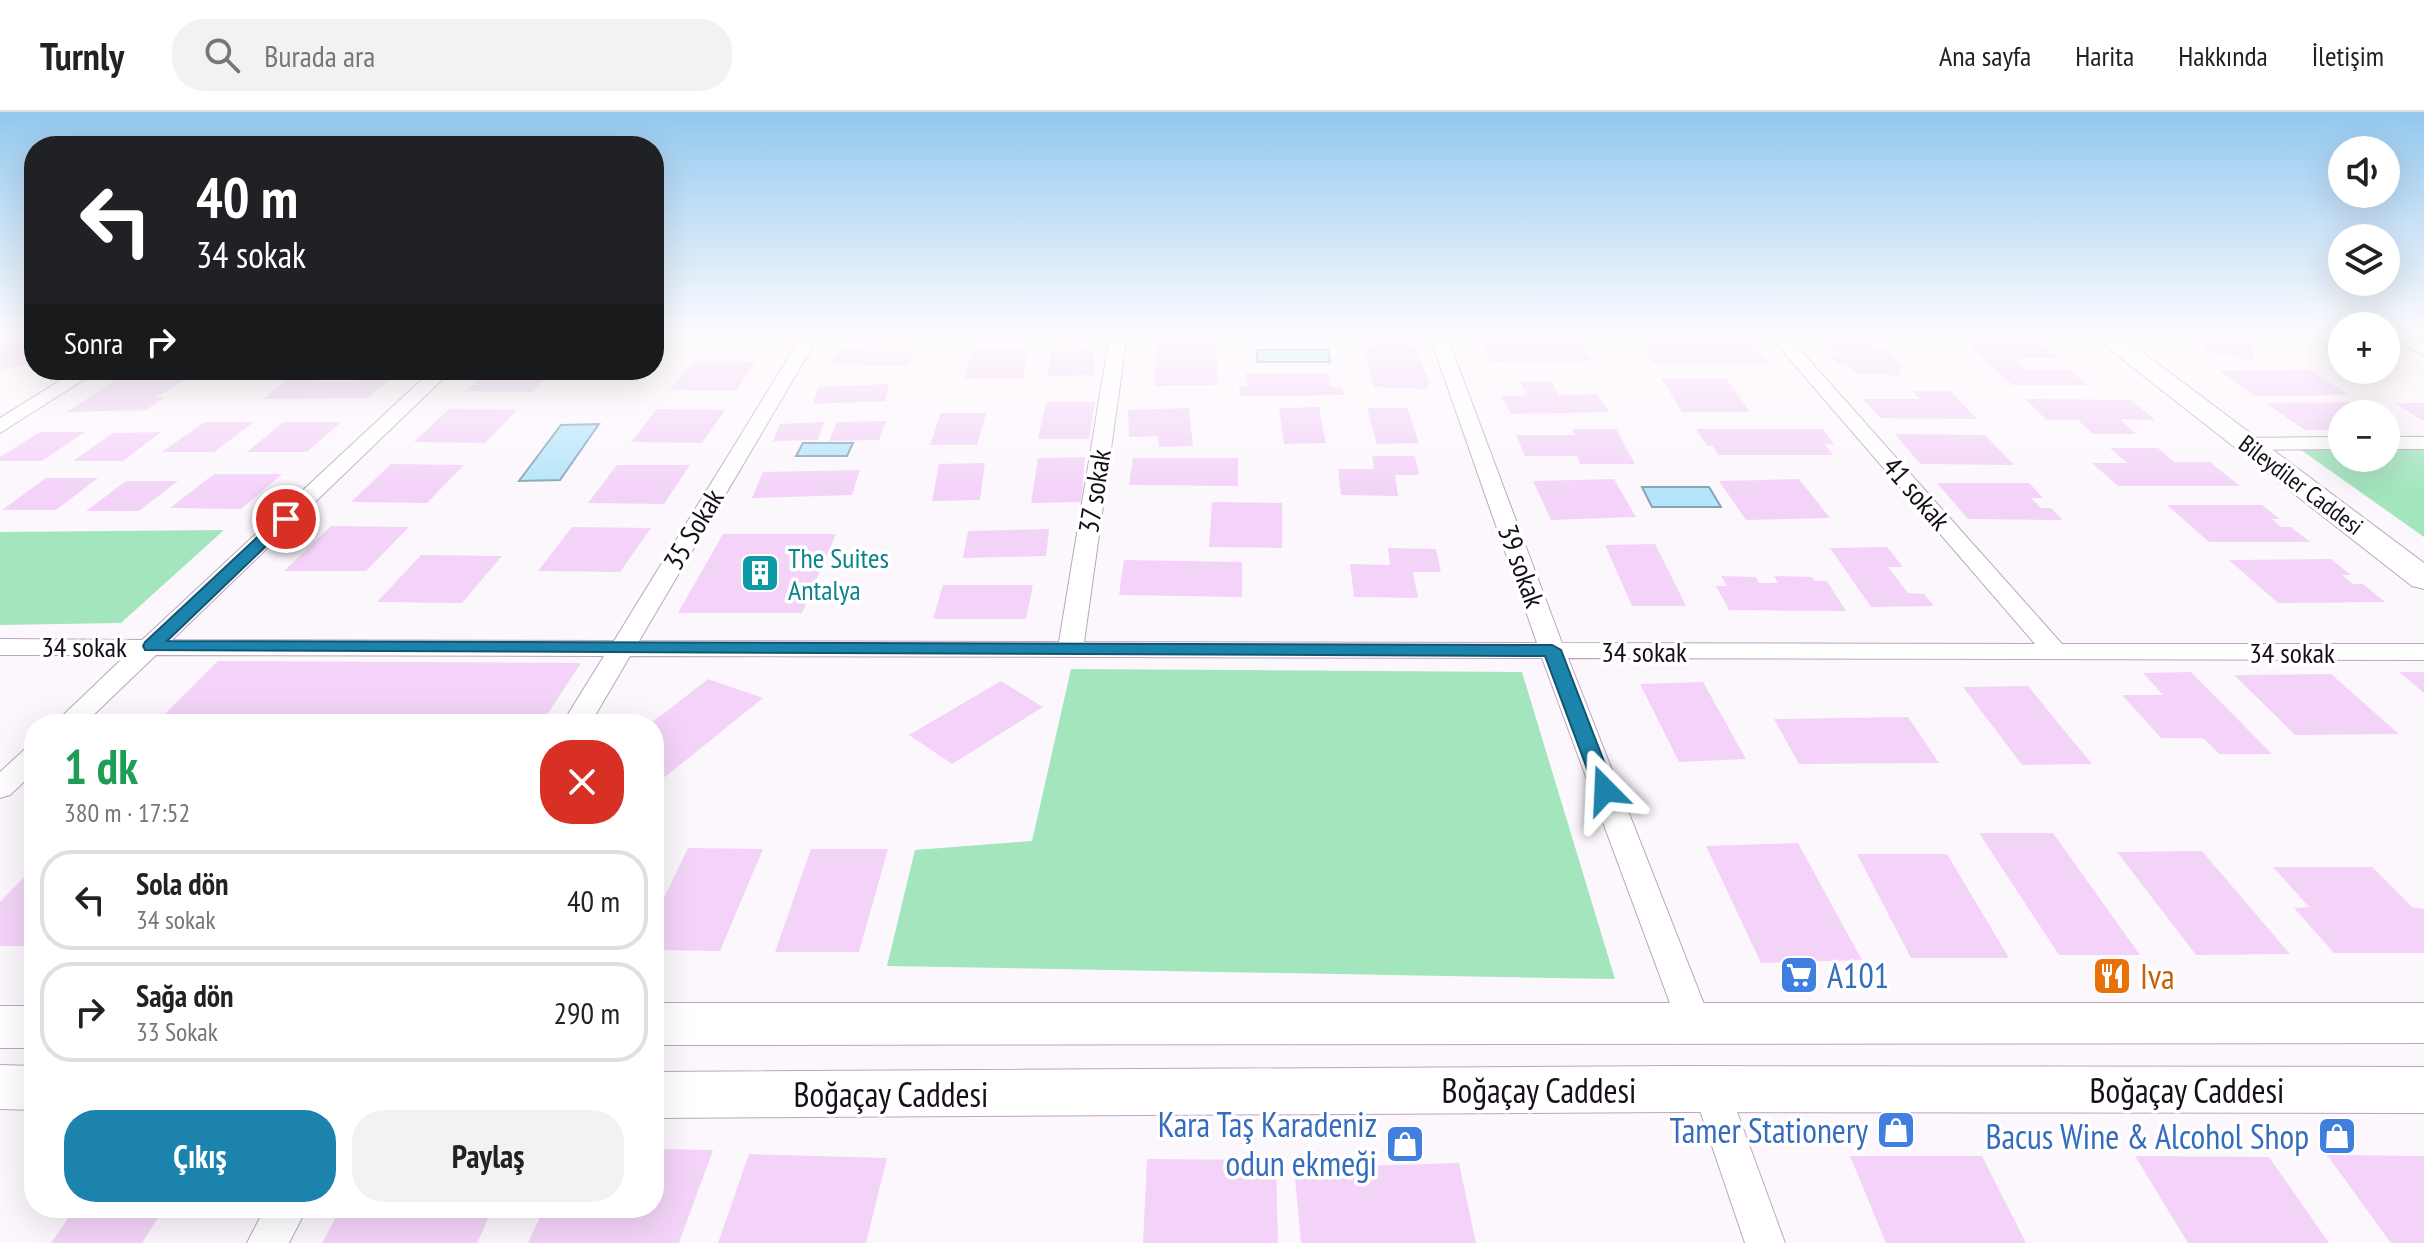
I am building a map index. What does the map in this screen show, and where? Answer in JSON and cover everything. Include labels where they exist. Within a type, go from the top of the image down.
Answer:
[{"type":"main road","name":"Bileydiler Caddesi","points":[[2172,387],[2424,579]]},
{"type":"main road","points":[[664,1024],[2424,1023]]},
{"type":"main road","points":[[0,1027],[24,1027]]},
{"type":"main road","points":[[0,1087],[24,1088]]},
{"type":"main road","name":"Boğaçay Caddesi","points":[[664,1095],[2424,1090]]},
{"type":"street","points":[[0,427],[64,387]]},
{"type":"street","points":[[79,714],[425,387]]},
{"type":"street","name":"35 Sokak","points":[[582,714],[779,387]]},
{"type":"street","name":"37 sokak","points":[[1070,649],[1111,387]]},
{"type":"street","name":"39 sokak","points":[[1457,387],[1552,650],[1694,1022]]},
{"type":"street","name":"41 sokak","points":[[1823,387],[2056,652]]},
{"type":"street","points":[[2247,444],[2328,443]]},
{"type":"street","points":[[2400,443],[2424,443]]},
{"type":"street","name":"34 sokak","points":[[0,647],[2424,652]]},
{"type":"street","points":[[0,788],[24,765]]},
{"type":"street","points":[[1711,1090],[1765,1243]]},
{"type":"street","points":[[267,1243],[281,1218]]},
{"type":"green space","points":[[2424,448],[2424,537],[2332,472],[2400,472],[2400,449]]},
{"type":"green space","points":[[2328,449],[2328,469],[2301,450]]},
{"type":"green space","points":[[224,530],[121,623],[0,625],[0,532]]},
{"type":"green space","points":[[1071,669],[1522,672],[1615,979],[887,966],[915,850],[1032,841]]},
{"type":"water","points":[[599,424],[560,480],[519,481],[561,425]]},
{"type":"water","points":[[803,443],[853,443],[847,456],[796,456]]},
{"type":"water","points":[[1642,487],[1709,487],[1721,507],[1652,507]]},
{"type":"building","points":[[105,387],[174,387],[156,397],[164,397],[146,410],[67,412]]},
{"type":"building","points":[[279,387],[381,387],[368,398],[263,399]]},
{"type":"building","points":[[471,387],[538,387],[533,392],[466,391]]},
{"type":"building","points":[[673,387],[739,387],[736,391],[670,390]]},
{"type":"building","points":[[818,387],[888,387],[885,401],[813,404]]},
{"type":"building","points":[[1239,387],[1342,387],[1344,395],[1240,396]]},
{"type":"building","points":[[1374,387],[1428,387],[1428,389]]},
{"type":"building","points":[[1523,387],[1554,387],[1559,395],[1597,394],[1609,412],[1511,414],[1501,396],[1527,395]]},
{"type":"building","points":[[1666,387],[1732,387],[1750,412],[1682,412]]},
{"type":"building","points":[[2242,387],[2336,387],[2349,395],[2255,396]]},
{"type":"building","points":[[1912,391],[1950,391],[1977,419],[1880,418],[1863,399],[1920,399]]},
{"type":"building","points":[[2025,399],[2131,400],[2155,420],[2120,419],[2136,434],[2093,434],[2078,420],[2047,420]]},
{"type":"building","points":[[1046,402],[1095,402],[1089,439],[1038,439]]},
{"type":"building","points":[[2328,402],[2328,430],[2305,430],[2265,403]]},
{"type":"building","points":[[2400,403],[2424,403],[2424,421],[2400,406]]},
{"type":"building","points":[[1319,407],[1326,443],[1284,444],[1279,408]]},
{"type":"building","points":[[1189,408],[1193,446],[1159,447],[1158,436],[1129,437],[1128,410]]},
{"type":"building","points":[[1367,408],[1407,408],[1419,443],[1377,444]]},
{"type":"building","points":[[449,409],[517,410],[485,443],[414,442]]},
{"type":"building","points":[[657,409],[725,410],[702,443],[631,442]]},
{"type":"building","points":[[941,413],[986,413],[977,445],[930,445]]},
{"type":"building","points":[[886,421],[879,440],[829,441],[837,422]]},
{"type":"building","points":[[204,422],[254,422],[214,452],[162,452]]},
{"type":"building","points":[[283,422],[341,422],[307,452],[247,452]]},
{"type":"building","points":[[824,422],[818,440],[773,441],[780,424]]},
{"type":"building","points":[[1572,429],[1616,429],[1635,464],[1580,464],[1577,456],[1525,456],[1516,435],[1575,435]]},
{"type":"building","points":[[1696,429],[1823,429],[1834,444],[1825,444],[1833,455],[1718,455],[1713,446],[1707,446]]},
{"type":"building","points":[[40,432],[85,432],[42,461],[0,461],[0,457]]},
{"type":"building","points":[[161,432],[123,461],[73,461],[113,433]]},
{"type":"building","points":[[1895,434],[1985,435],[2014,465],[1920,464]]},
{"type":"building","points":[[2110,448],[2158,448],[2174,462],[2210,462],[2240,486],[2118,486],[2092,463],[2127,463]]},
{"type":"building","points":[[1372,456],[1415,456],[1419,475],[1395,475],[1398,496],[1341,495],[1338,469],[1374,469]]},
{"type":"building","points":[[1085,457],[1081,502],[1031,503],[1038,458]]},
{"type":"building","points":[[1133,458],[1238,458],[1238,486],[1129,485]]},
{"type":"building","points":[[985,463],[980,500],[932,501],[939,464]]},
{"type":"building","points":[[391,464],[464,465],[427,503],[351,502]]},
{"type":"building","points":[[617,465],[690,465],[664,504],[588,503]]},
{"type":"building","points":[[860,470],[852,495],[752,498],[763,472]]},
{"type":"building","points":[[214,474],[282,474],[241,509],[170,508]]},
{"type":"building","points":[[46,478],[98,478],[56,510],[2,510]]},
{"type":"building","points":[[1614,479],[1636,517],[1551,520],[1533,481]]},
{"type":"building","points":[[1799,479],[1830,518],[1746,520],[1719,481]]},
{"type":"building","points":[[126,481],[178,481],[139,511],[86,511]]},
{"type":"building","points":[[1937,483],[2029,483],[2043,498],[2031,498],[2041,508],[2051,508],[2063,520],[1968,519]]},
{"type":"building","points":[[1212,502],[1282,503],[1282,548],[1209,547]]},
{"type":"building","points":[[2167,505],[2262,505],[2280,519],[2272,519],[2281,527],[2291,527],[2310,542],[2209,542]]},
{"type":"building","points":[[331,526],[409,527],[366,571],[284,571]]},
{"type":"building","points":[[572,527],[651,528],[620,572],[538,571]]},
{"type":"building","points":[[1049,529],[1046,556],[963,558],[968,531]]},
{"type":"building","name":"The Suites Antalya","points":[[723,534],[836,534],[802,613],[678,613]]},
{"type":"building","points":[[1655,544],[1686,606],[1632,606],[1605,545]]},
{"type":"building","points":[[1887,547],[1903,567],[1888,567],[1908,593],[1924,594],[1934,606],[1871,607],[1830,548]]},
{"type":"building","points":[[1388,548],[1436,549],[1441,572],[1413,572],[1418,598],[1354,597],[1350,564],[1390,565]]},
{"type":"building","points":[[421,555],[502,556],[462,603],[377,602]]},
{"type":"building","points":[[2331,559],[2351,575],[2342,575],[2353,584],[2363,584],[2385,602],[2278,603],[2229,560]]},
{"type":"building","points":[[1124,560],[1242,562],[1242,597],[1119,595]]},
{"type":"building","points":[[1721,576],[1756,577],[1759,583],[1778,583],[1774,576],[1812,577],[1815,581],[1827,581],[1846,611],[1729,610],[1716,586],[1727,586]]},
{"type":"building","points":[[943,585],[1033,585],[1026,619],[933,619]]},
{"type":"building","points":[[218,661],[581,663],[548,714],[165,714]]},
{"type":"building","points":[[2191,672],[2272,754],[2219,754],[2203,738],[2161,738],[2122,695],[2163,695],[2143,673]]},
{"type":"building","points":[[2399,672],[2424,672],[2424,693]]},
{"type":"building","points":[[2331,674],[2399,734],[2295,735],[2234,675]]},
{"type":"building","points":[[708,679],[763,698],[665,777],[663,714]]},
{"type":"building","points":[[1001,681],[1043,707],[952,764],[909,735]]},
{"type":"building","points":[[1703,682],[1746,759],[1679,762],[1640,684]]},
{"type":"building","points":[[2028,686],[2092,764],[2022,765],[1963,687]]},
{"type":"building","points":[[1908,717],[1939,763],[1799,764],[1774,719]]},
{"type":"building","points":[[1979,833],[2053,833],[2140,955],[2059,955]]},
{"type":"building","points":[[1798,843],[1862,960],[1761,963],[1706,846]]},
{"type":"building","points":[[688,848],[763,849],[720,951],[664,950],[664,897]]},
{"type":"building","points":[[811,849],[888,849],[859,952],[775,952]]},
{"type":"building","points":[[2202,851],[2290,954],[2196,955],[2117,852]]},
{"type":"building","points":[[1857,854],[1947,854],[2009,958],[1911,958]]},
{"type":"building","points":[[2273,867],[2372,867],[2412,907],[2424,909],[2424,953],[2334,953],[2294,908],[2309,907]]},
{"type":"building","points":[[24,877],[24,946],[0,946],[0,902]]},
{"type":"building","points":[[664,1149],[713,1150],[679,1243],[528,1243],[539,1218],[664,1218]]},
{"type":"building","points":[[749,1154],[887,1158],[866,1243],[718,1243]]},
{"type":"building","points":[[2327,1155],[2424,1156],[2424,1243],[2391,1243]]},
{"type":"building","points":[[1850,1156],[1982,1156],[2026,1243],[1886,1243]]},
{"type":"building","points":[[2135,1156],[2269,1157],[2329,1243],[2188,1243]]},
{"type":"building","points":[[1147,1159],[1276,1160],[1278,1243],[1143,1243]]},
{"type":"building","points":[[1459,1163],[1476,1243],[1301,1243],[1294,1168]]},
{"type":"building","points":[[68,1218],[158,1218],[142,1243],[51,1243]]},
{"type":"building","points":[[336,1218],[488,1218],[477,1243],[322,1243]]},
{"type":"place","name":"The Suites Antalya","points":[[760,573]]},
{"type":"place","name":"A101","points":[[1799,975]]},
{"type":"place","name":"Iva","points":[[2112,976]]},
{"type":"place","name":"Tamer Stationery","points":[[1896,1130]]},
{"type":"place","name":"Bacus Wine & Alcohol Shop","points":[[2337,1136]]},
{"type":"place","name":"Kara Taş Karadeniz odun ekmeği","points":[[1405,1144]]},
{"type":"route","points":[[286,519],[151,646],[1552,650],[1605,790]]}]
